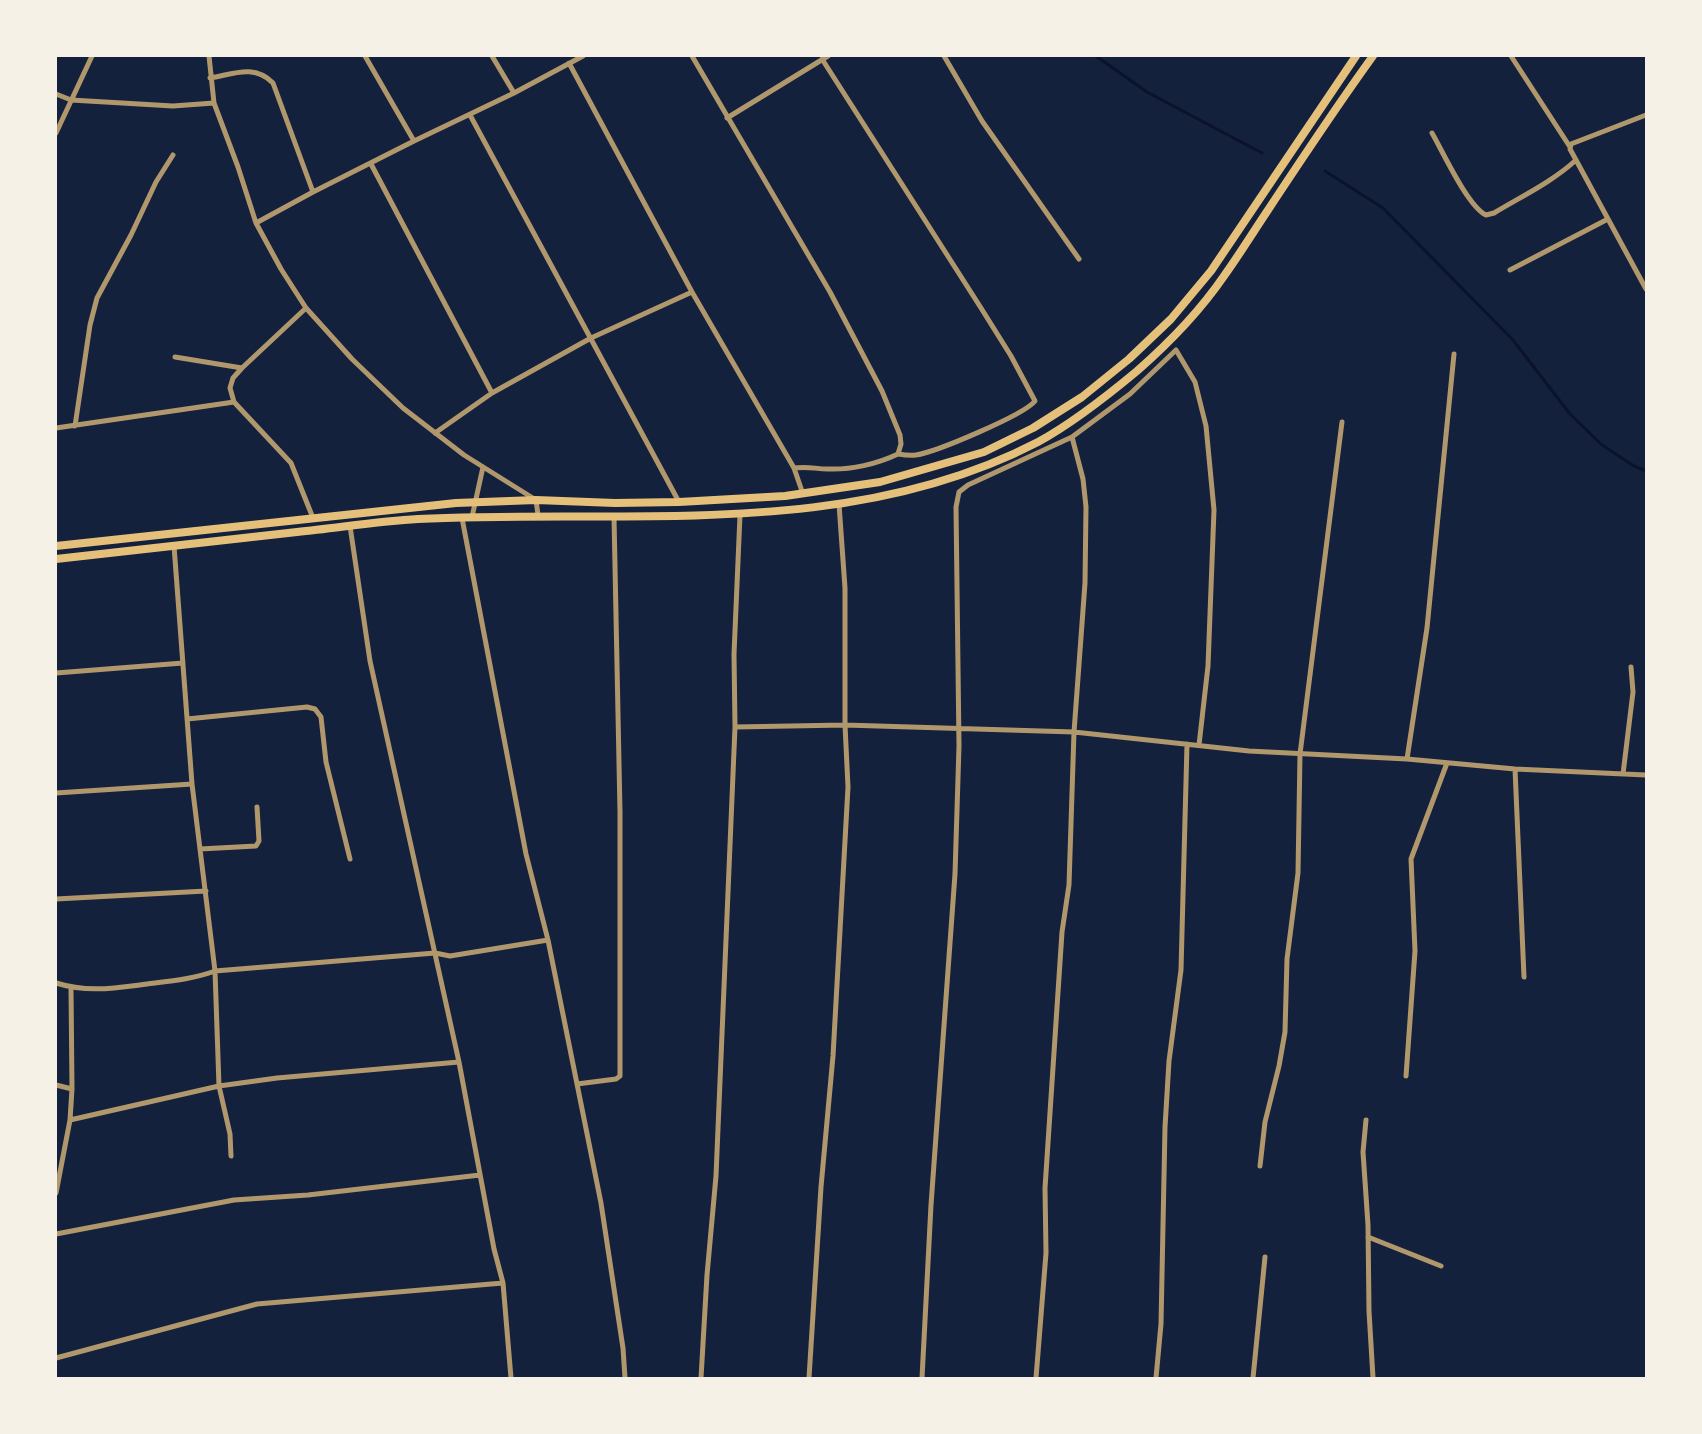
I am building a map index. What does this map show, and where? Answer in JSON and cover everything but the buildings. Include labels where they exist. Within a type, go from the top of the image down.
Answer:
[{"type":"main road","points":[[56,546],[475,501],[679,502],[803,494],[880,482],[984,452],[1033,428],[1089,391],[1129,359],[1171,319],[1211,271],[1356,56]]},
{"type":"main road","points":[[56,559],[414,519],[538,515],[614,517],[740,515],[863,501],[957,476],[1040,441],[1090,408],[1138,370],[1182,328],[1222,279],[1373,56]]},
{"type":"street","points":[[56,133],[92,56]]},
{"type":"street","points":[[209,56],[214,103],[256,223],[306,308],[352,359],[403,408],[464,455],[536,500],[538,515]]},
{"type":"street","points":[[365,56],[414,141]]},
{"type":"street","points":[[492,56],[514,93]]},
{"type":"street","points":[[256,223],[312,192],[514,93],[583,56]]},
{"type":"street","points":[[692,56],[830,292],[882,391],[900,435],[901,444],[898,454]]},
{"type":"street","points":[[944,56],[982,121],[1079,259]]},
{"type":"street","points":[[1511,56],[1570,147],[1647,289]]},
{"type":"street","points":[[727,118],[825,57],[981,308],[1035,401],[996,423],[917,455],[898,454],[859,467],[794,468]]},
{"type":"street","points":[[569,63],[692,291],[794,468],[803,494]]},
{"type":"street","points":[[210,78],[252,70],[267,77],[273,83],[312,192]]},
{"type":"street","points":[[56,94],[71,100],[173,106],[214,103]]},
{"type":"street","points":[[470,115],[679,502]]},
{"type":"street","points":[[1570,147],[1571,144],[1647,115]]},
{"type":"street","points":[[1432,133],[1464,191],[1480,212],[1486,215],[1494,213],[1547,182],[1576,160]]},
{"type":"street","points":[[75,426],[90,325],[97,298],[156,182],[173,155]]},
{"type":"street","points":[[371,164],[492,393]]},
{"type":"street","points":[[1510,270],[1608,219]]},
{"type":"street","points":[[435,433],[492,393],[591,338],[692,291]]},
{"type":"street","points":[[306,308],[242,368],[233,378],[230,388],[234,402],[291,463],[313,518]]},
{"type":"street","points":[[922,1378],[931,1205],[955,874],[959,729],[956,507],[959,492],[968,485],[1072,437],[1130,394],[1176,350],[1195,381],[1206,426],[1214,510],[1208,666],[1199,745]]},
{"type":"street","points":[[1407,759],[1427,628],[1454,354]]},
{"type":"street","points":[[176,357],[242,368]]},
{"type":"street","points":[[56,428],[234,402]]},
{"type":"street","points":[[1260,1166],[1265,1122],[1285,1032],[1287,959],[1298,873],[1300,754],[1342,422]]},
{"type":"street","points":[[1036,1378],[1046,1253],[1045,1188],[1062,932],[1069,885],[1074,732],[1085,583],[1086,507],[1083,479],[1072,437]]},
{"type":"street","points":[[472,517],[483,467]]},
{"type":"street","points":[[809,1378],[821,1187],[833,1056],[848,787],[844,588],[839,504]]},
{"type":"street","points":[[701,1378],[716,1176],[735,727],[734,654],[740,515]]},
{"type":"street","points":[[577,1084],[616,1079],[620,1076],[620,812],[614,517]]},
{"type":"street","points":[[462,518],[526,854],[548,940],[601,1203],[619,1334],[623,1348],[625,1378]]},
{"type":"street","points":[[350,526],[370,661],[459,1062],[502,1284],[511,1378]]},
{"type":"street","points":[[174,546],[192,784],[215,971],[219,1086],[230,1134],[231,1156]]},
{"type":"street","points":[[56,673],[183,663]]},
{"type":"street","points":[[1623,774],[1633,692],[1631,667]]},
{"type":"street","points":[[187,719],[307,707],[315,709],[321,717],[326,762],[350,859]]},
{"type":"street","points":[[735,727],[845,725],[1074,732],[1300,754],[1407,759],[1515,769],[1647,775]]},
{"type":"street","points":[[1156,1378],[1161,1324],[1165,1127],[1169,1061],[1181,970],[1187,744]]},
{"type":"street","points":[[1406,1076],[1415,951],[1411,859],[1448,763]]},
{"type":"street","points":[[1515,769],[1524,977]]},
{"type":"street","points":[[56,793],[192,784]]},
{"type":"street","points":[[200,849],[256,846],[259,841],[257,807]]},
{"type":"street","points":[[56,899],[206,891]]},
{"type":"street","points":[[56,983],[70,988],[109,990],[196,978],[215,971],[435,953],[450,956],[548,940]]},
{"type":"street","points":[[56,1193],[70,1120],[72,1089],[70,988]]},
{"type":"street","points":[[70,1120],[219,1086],[277,1078],[459,1062]]},
{"type":"street","points":[[56,1085],[72,1089]]},
{"type":"street","points":[[1366,1120],[1363,1152],[1373,1378]]},
{"type":"street","points":[[56,1234],[234,1200],[308,1195],[480,1175]]},
{"type":"street","points":[[1368,1237],[1441,1266]]},
{"type":"street","points":[[1253,1378],[1265,1257]]},
{"type":"street","points":[[56,1358],[257,1304],[502,1284]]},
{"type":"waterway","points":[[1096,56],[1147,92],[1262,153]]},
{"type":"waterway","points":[[1325,171],[1383,208],[1513,340],[1570,414],[1602,445],[1634,466],[1646,471]]}]
